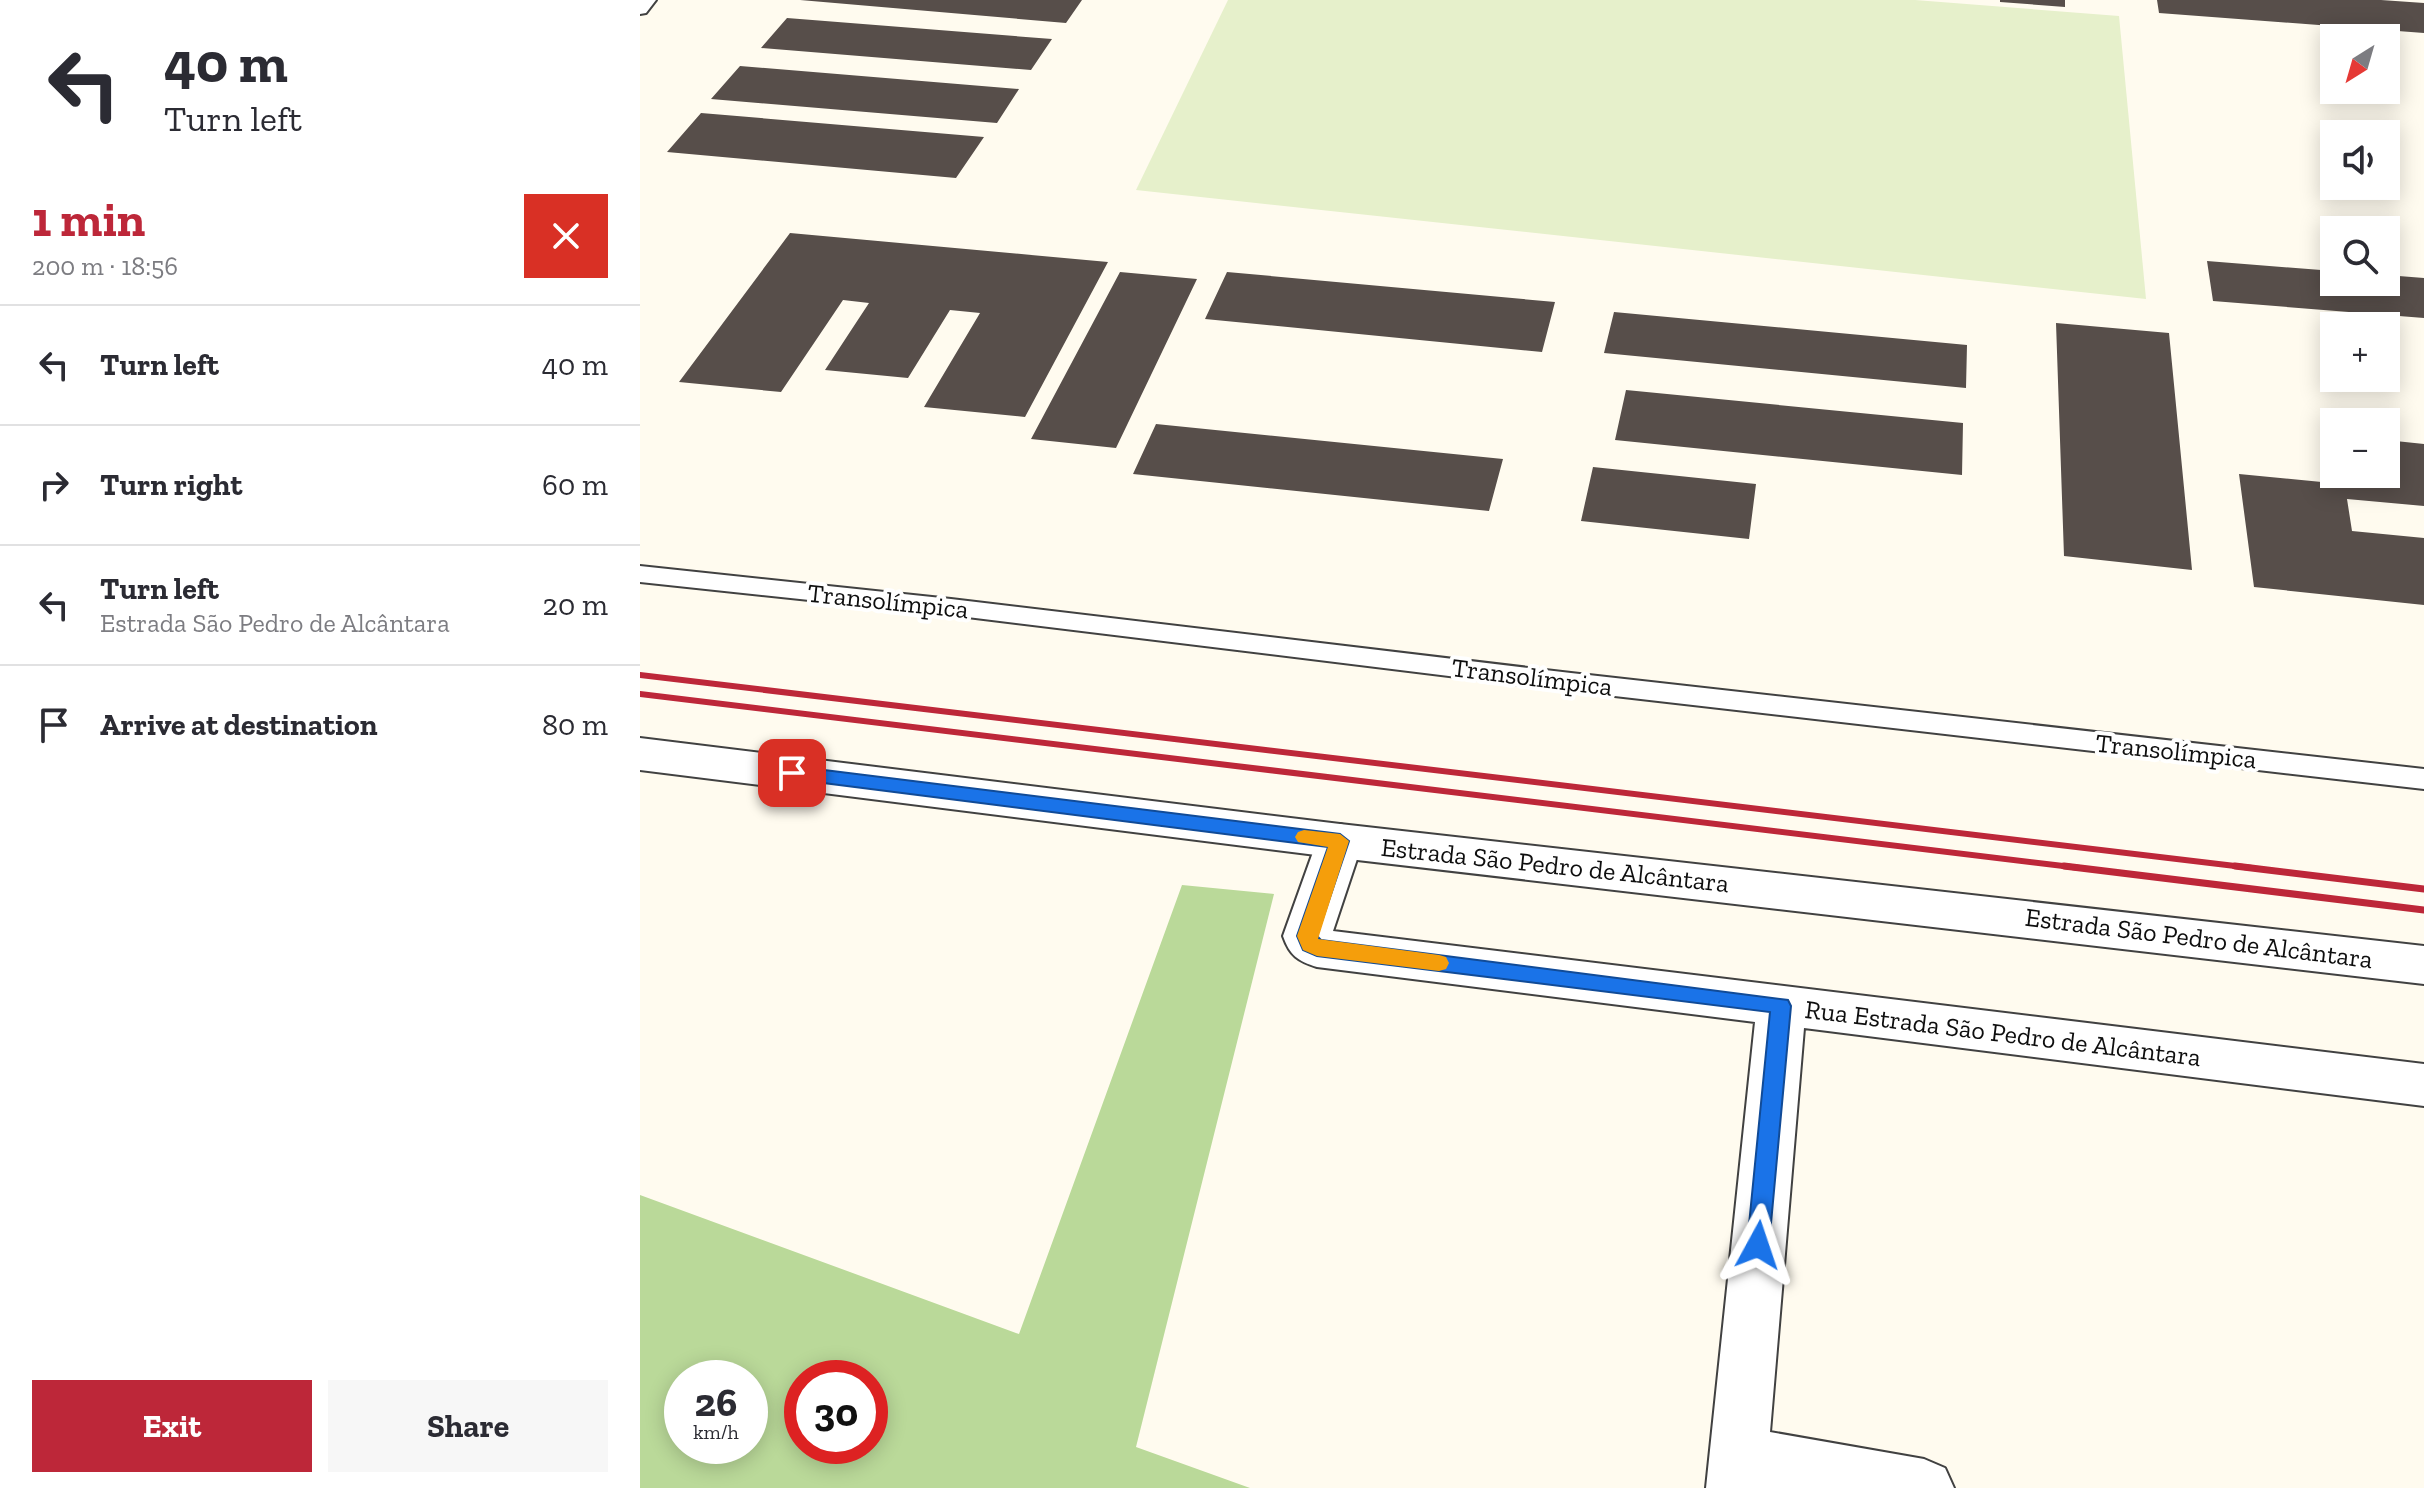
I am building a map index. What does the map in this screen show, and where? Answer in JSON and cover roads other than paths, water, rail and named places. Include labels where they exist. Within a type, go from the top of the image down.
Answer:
[{"type":"street","name":"Estrada São Pedro de Alcântara","points":[[640,754],[1340,841],[2424,965]]},
{"type":"street","name":"Rua Estrada São Pedro de Alcântara","points":[[1340,841],[1307,936],[1310,944],[1317,948],[2424,1085]]},
{"type":"street","points":[[1781,1006],[1737,1472],[1924,1488]]},
{"type":"lane","points":[[640,9],[648,0]]},
{"type":"lane","name":"Transolímpica","points":[[640,574],[951,607],[1555,680],[2424,779]]},
{"type":"railway","points":[[640,675],[2252,868]]},
{"type":"railway","points":[[640,694],[2080,868]]},
{"type":"railway","points":[[2064,866],[2424,910]]},
{"type":"railway","points":[[2235,866],[2424,889]]}]
